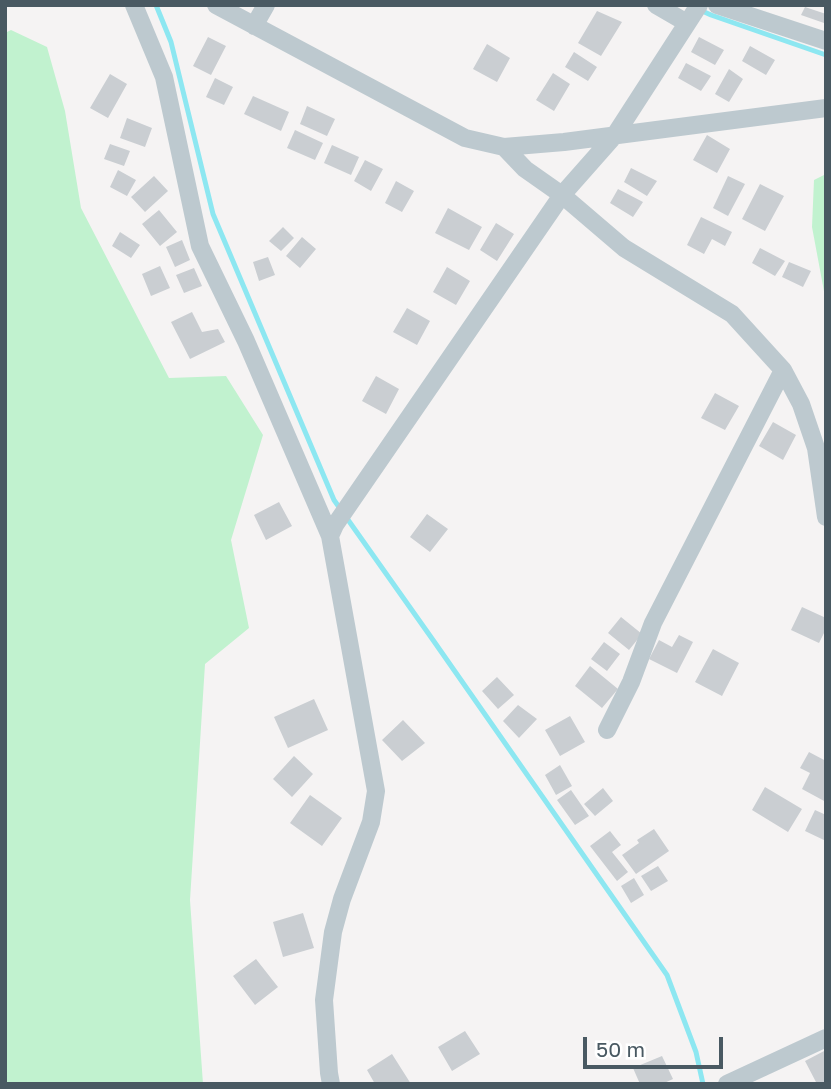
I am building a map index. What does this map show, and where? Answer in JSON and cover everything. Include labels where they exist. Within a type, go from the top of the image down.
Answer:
[{"type":"street","points":[[134,5],[164,77],[200,246],[332,531],[376,791],[371,822],[342,899],[333,932],[324,1000],[331,1084]]},
{"type":"street","points":[[216,5],[464,138],[504,146],[564,142],[826,108]]},
{"type":"street","points":[[254,26],[266,5]]},
{"type":"street","points":[[656,5],[687,23]]},
{"type":"street","points":[[332,531],[562,195],[615,135],[699,5]]},
{"type":"street","points":[[717,5],[826,41]]},
{"type":"street","points":[[504,146],[525,169],[562,195],[624,248],[732,314],[783,370],[801,404],[816,448],[826,517]]},
{"type":"street","points":[[607,730],[631,682],[653,623],[783,370]]},
{"type":"street","points":[[727,1084],[826,1038]]},
{"type":"green space","points":[[11,30],[47,47],[65,111],[81,208],[169,378],[226,376],[263,435],[231,540],[249,628],[205,664],[190,900],[203,1084],[5,1084],[5,33]]},
{"type":"green space","points":[[826,174],[826,302],[812,227],[814,180]]},
{"type":"building","points":[[805,7],[826,14],[824,23],[801,15]]},
{"type":"building","points":[[597,11],[622,22],[601,56],[578,43]]},
{"type":"building","points":[[208,37],[226,46],[211,75],[193,66]]},
{"type":"building","points":[[699,37],[724,50],[715,65],[691,52]]},
{"type":"building","points":[[487,44],[510,58],[497,82],[473,69]]},
{"type":"building","points":[[750,46],[775,60],[766,75],[742,61]]},
{"type":"building","points":[[574,52],[597,67],[588,81],[565,67]]},
{"type":"building","points":[[686,63],[711,76],[701,91],[678,78]]},
{"type":"building","points":[[729,69],[743,79],[729,102],[715,94]]},
{"type":"building","points":[[553,73],[570,84],[554,111],[536,100]]},
{"type":"building","points":[[110,74],[127,84],[108,118],[90,108]]},
{"type":"building","points":[[215,78],[233,87],[224,105],[206,97]]},
{"type":"building","points":[[253,96],[289,112],[281,131],[244,114]]},
{"type":"building","points":[[307,106],[335,119],[327,136],[300,124]]},
{"type":"building","points":[[127,118],[152,128],[145,147],[120,138]]},
{"type":"building","points":[[295,130],[323,143],[315,160],[287,148]]},
{"type":"building","points":[[707,135],[730,149],[717,173],[693,160]]},
{"type":"building","points":[[110,144],[130,151],[124,166],[104,159]]},
{"type":"building","points":[[332,145],[359,157],[351,175],[324,163]]},
{"type":"building","points":[[365,160],[383,169],[371,191],[354,181]]},
{"type":"building","points":[[631,168],[657,181],[647,196],[624,182]]},
{"type":"building","points":[[118,170],[136,180],[127,196],[110,187]]},
{"type":"building","points":[[154,176],[168,191],[145,212],[131,197]]},
{"type":"building","points":[[728,176],[745,184],[728,216],[713,208]]},
{"type":"building","points":[[396,181],[414,191],[402,212],[385,203]]},
{"type":"building","points":[[760,184],[784,196],[765,231],[742,219]]},
{"type":"building","points":[[618,189],[643,202],[633,217],[610,203]]},
{"type":"building","points":[[448,208],[482,227],[469,250],[435,233]]},
{"type":"building","points":[[159,210],[177,232],[160,246],[142,224]]},
{"type":"building","points":[[701,217],[732,232],[725,246],[712,239],[704,254],[687,245]]},
{"type":"building","points":[[496,223],[514,234],[497,261],[480,250]]},
{"type":"building","points":[[283,227],[294,238],[281,251],[269,241]]},
{"type":"building","points":[[120,232],[140,245],[131,258],[112,246]]},
{"type":"building","points":[[302,237],[316,249],[300,268],[286,256]]},
{"type":"building","points":[[182,240],[190,260],[175,267],[166,247]]},
{"type":"building","points":[[760,248],[785,261],[775,276],[752,263]]},
{"type":"building","points":[[268,257],[275,275],[259,281],[253,262]]},
{"type":"building","points":[[789,262],[811,271],[803,287],[782,277]]},
{"type":"building","points":[[160,266],[170,288],[151,296],[142,274]]},
{"type":"building","points":[[447,267],[470,281],[456,305],[433,292]]},
{"type":"building","points":[[194,268],[202,286],[184,293],[176,275]]},
{"type":"building","points":[[407,308],[430,321],[417,345],[393,332]]},
{"type":"building","points":[[192,312],[202,332],[218,329],[225,342],[190,359],[171,322]]},
{"type":"building","points":[[376,376],[399,389],[386,414],[362,401]]},
{"type":"building","points":[[715,393],[739,406],[725,430],[701,418]]},
{"type":"building","points":[[773,422],[796,435],[783,460],[759,446]]},
{"type":"building","points":[[279,502],[292,526],[266,540],[254,515]]},
{"type":"building","points":[[427,514],[448,529],[430,552],[410,537]]},
{"type":"building","points":[[802,607],[826,618],[826,629],[819,643],[791,630]]},
{"type":"building","points":[[621,617],[642,634],[629,650],[608,633]]},
{"type":"building","points":[[679,635],[693,642],[677,673],[649,659],[659,640],[672,647]]},
{"type":"building","points":[[604,642],[620,654],[607,671],[591,659]]},
{"type":"building","points":[[713,649],[739,663],[722,696],[695,682]]},
{"type":"building","points":[[590,666],[618,689],[602,708],[575,686]]},
{"type":"building","points":[[497,677],[514,695],[498,709],[482,691]]},
{"type":"building","points":[[314,699],[328,730],[288,748],[274,717]]},
{"type":"building","points":[[518,705],[537,719],[519,738],[503,721]]},
{"type":"building","points":[[570,716],[585,742],[560,756],[545,730]]},
{"type":"building","points":[[403,720],[425,743],[402,761],[382,740]]},
{"type":"building","points":[[809,752],[826,761],[826,802],[802,789],[810,773],[800,768]]},
{"type":"building","points":[[294,756],[313,774],[292,797],[273,779]]},
{"type":"building","points":[[560,765],[572,786],[556,795],[545,775]]},
{"type":"building","points":[[765,787],[802,809],[788,832],[752,810]]},
{"type":"building","points":[[603,788],[613,801],[595,816],[584,804]]},
{"type":"building","points":[[571,790],[589,816],[575,825],[557,800]]},
{"type":"building","points":[[310,795],[342,818],[322,846],[290,823]]},
{"type":"building","points":[[815,810],[826,815],[826,841],[805,831]]},
{"type":"building","points":[[654,829],[669,851],[636,874],[622,855],[639,843],[637,840]]},
{"type":"building","points":[[610,831],[621,845],[612,852],[628,872],[617,881],[590,846]]},
{"type":"building","points":[[658,866],[668,881],[651,891],[641,876]]},
{"type":"building","points":[[634,878],[644,895],[631,903],[621,886]]},
{"type":"building","points":[[303,913],[314,948],[283,957],[273,922]]},
{"type":"building","points":[[256,959],[278,987],[255,1005],[233,976]]},
{"type":"building","points":[[465,1031],[480,1054],[452,1071],[438,1047]]},
{"type":"building","points":[[826,1050],[826,1083],[817,1084],[805,1061]]},
{"type":"building","points":[[392,1054],[411,1084],[375,1084],[367,1070]]},
{"type":"building","points":[[662,1056],[673,1079],[662,1084],[640,1084],[633,1068]]},
{"type":"waterway","points":[[156,5],[171,42],[213,214],[334,500],[667,975],[696,1052],[703,1084]]},
{"type":"waterway","points":[[700,10],[826,55]]}]
